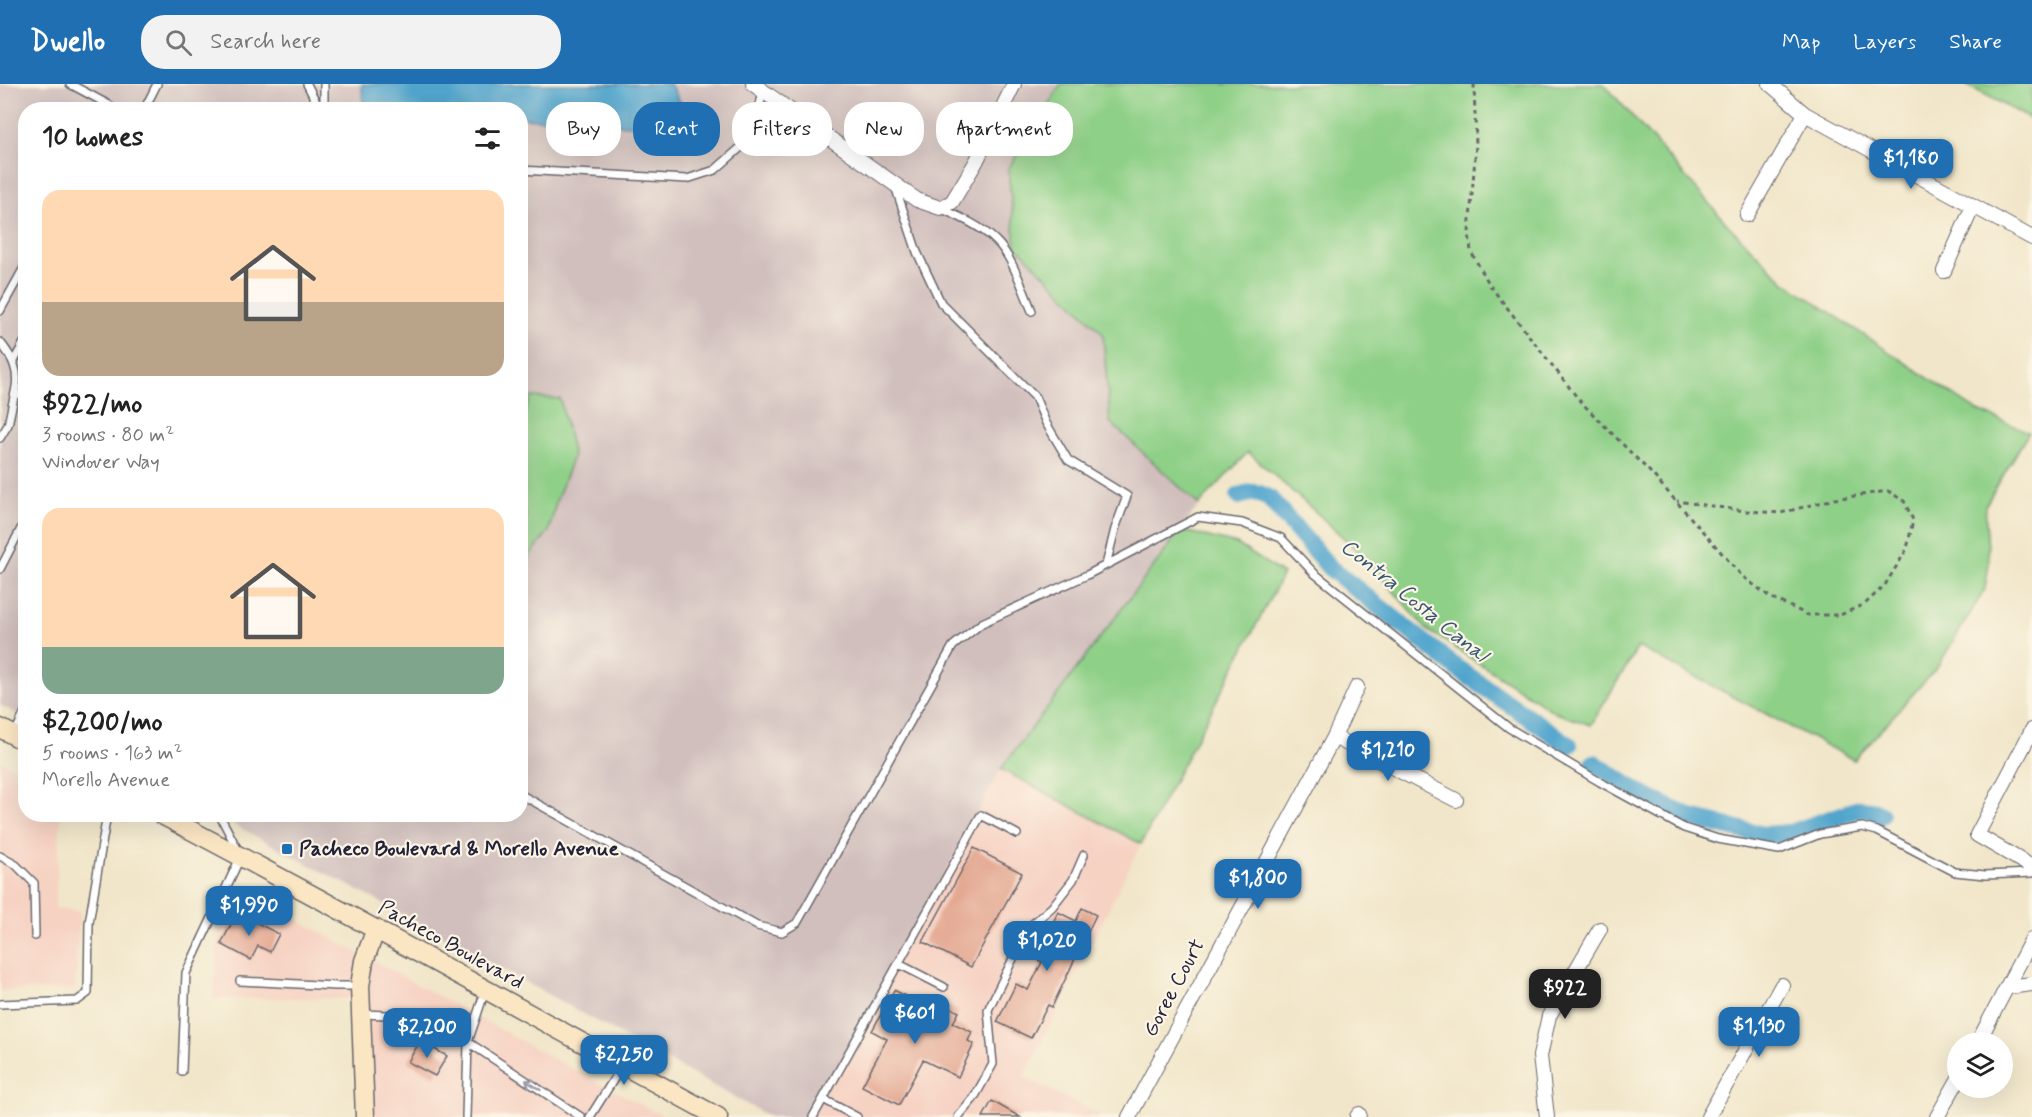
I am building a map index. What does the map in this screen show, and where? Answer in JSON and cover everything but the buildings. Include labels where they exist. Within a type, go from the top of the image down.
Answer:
[{"type":"main road","name":"Pacheco Boulevard","points":[[175,822],[376,929],[485,991],[718,1117]]},
{"type":"main road","points":[[365,1117],[360,986],[364,961],[376,929]]},
{"type":"street","points":[[758,88],[917,201],[940,208],[952,202],[976,162],[1014,84]]},
{"type":"street","points":[[1770,84],[1804,114],[2032,238]]},
{"type":"street","points":[[1747,215],[1804,114]]},
{"type":"street","points":[[1944,271],[1973,206]]},
{"type":"street","name":"Goree Court","points":[[1129,1117],[1334,737],[1357,687]]},
{"type":"street","points":[[2032,730],[1977,835],[2032,867]]},
{"type":"street","points":[[1334,737],[1456,800]]},
{"type":"street","points":[[1547,1117],[1540,1056],[1549,1016],[1600,929]]},
{"type":"street","points":[[1983,1032],[2032,939]]},
{"type":"street","points":[[2008,987],[2032,984]]},
{"type":"street","points":[[1708,1117],[1782,985]]},
{"type":"street","points":[[1937,1117],[1948,1098]]},
{"type":"lane","points":[[70,84],[104,102]]},
{"type":"lane","points":[[148,102],[157,84]]},
{"type":"lane","points":[[307,84],[317,102]]},
{"type":"lane","points":[[323,102],[324,84]]},
{"type":"lane","points":[[528,170],[687,179],[716,170],[740,148],[756,120],[758,88]]},
{"type":"lane","points":[[896,186],[916,252],[941,303],[1035,397],[1046,423],[1068,460],[1127,496],[1115,528],[1106,565]]},
{"type":"lane","points":[[940,208],[971,222],[997,242],[1015,271],[1032,311]]},
{"type":"lane","points":[[0,311],[18,278]]},
{"type":"lane","points":[[0,342],[14,361],[18,380],[8,425],[0,438]]},
{"type":"lane","points":[[14,361],[18,354]]},
{"type":"lane","points":[[528,798],[757,926],[782,932],[797,922],[953,646],[982,623],[1106,565],[1198,517],[1242,524],[1281,538],[1314,573],[1509,728],[1684,828],[1718,839],[1779,850],[1820,834],[1862,827],[1877,831],[1955,872],[1985,875],[2032,873]]},
{"type":"lane","points":[[0,569],[18,534]]},
{"type":"lane","points":[[813,1117],[981,815],[1017,834]]},
{"type":"lane","points":[[0,1004],[77,1000],[88,993],[88,923],[106,822]]},
{"type":"lane","points":[[182,1071],[186,973],[241,856],[223,822]]},
{"type":"lane","points":[[958,1117],[974,1098],[993,1064],[988,1010],[1028,928],[1052,907],[1073,880],[1084,855]]},
{"type":"lane","points":[[0,856],[16,865],[34,883],[35,936]]},
{"type":"lane","points":[[898,964],[944,987]]},
{"type":"lane","points":[[240,981],[360,986]]},
{"type":"lane","points":[[466,1117],[468,1042],[485,991]]},
{"type":"lane","points":[[361,1014],[411,1018],[468,1042],[581,1117]]},
{"type":"lane","points":[[590,1117],[622,1064]]},
{"type":"lane","points":[[823,1100],[857,1117]]},
{"type":"path","points":[[1474,84],[1476,145],[1470,232],[1471,252],[1491,287],[1580,401],[1677,501],[1742,576],[1770,597],[1808,615],[1840,615],[1865,604],[1885,585],[1906,549],[1913,520],[1904,501],[1888,491],[1834,499],[1781,513],[1745,511],[1677,501]]},
{"type":"shaded area","points":[[0,84],[1061,84],[1050,102],[936,102],[936,156],[1016,156],[1008,169],[1016,245],[1103,334],[1110,422],[1199,505],[1001,769],[812,1117],[770,1117],[395,910],[229,822],[528,822],[528,102],[18,102],[18,714],[0,705]]},
{"type":"shaded area","points":[[0,760],[18,770],[18,822],[61,822],[55,908],[80,911],[75,989],[0,991]]},
{"type":"shaded area","points":[[1001,769],[1141,844],[1024,1077],[1104,1117],[812,1117]]},
{"type":"shaded area","points":[[232,884],[665,1117],[365,1117],[361,998],[214,999],[220,916]]},
{"type":"green space","points":[[1061,84],[1604,84],[1728,225],[1785,282],[1976,410],[2029,432],[1985,506],[1989,563],[1985,589],[1938,666],[1854,760],[1638,647],[1591,725],[1556,713],[1426,629],[1365,558],[1248,452],[1199,505],[1110,422],[1103,334],[1016,246],[1008,169],[1016,156],[1073,156],[1073,102],[1050,102]]},
{"type":"green space","points":[[1965,84],[2032,84],[2032,120]]},
{"type":"green space","points":[[531,397],[560,399],[573,456],[556,502],[549,531],[528,558],[528,406]]},
{"type":"green space","points":[[1181,530],[1237,544],[1283,574],[1141,844],[1001,769]]},
{"type":"water","points":[[362,84],[670,84],[680,102],[633,102],[633,125],[621,125],[621,102],[546,102],[546,120],[528,118],[528,102],[363,102]]},
{"type":"waterway","name":"Contra Costa Canal","points":[[1239,496],[1254,493],[1269,498],[1330,568],[1458,669],[1569,745]]},
{"type":"waterway","name":"Contra Costa Canal","points":[[1594,763],[1641,794],[1691,818],[1763,835],[1790,833],[1859,809],[1870,810],[1881,815]]},
{"type":"place","name":"Pacheco Boulevard & Morello Avenue","points":[[287,849]]}]
